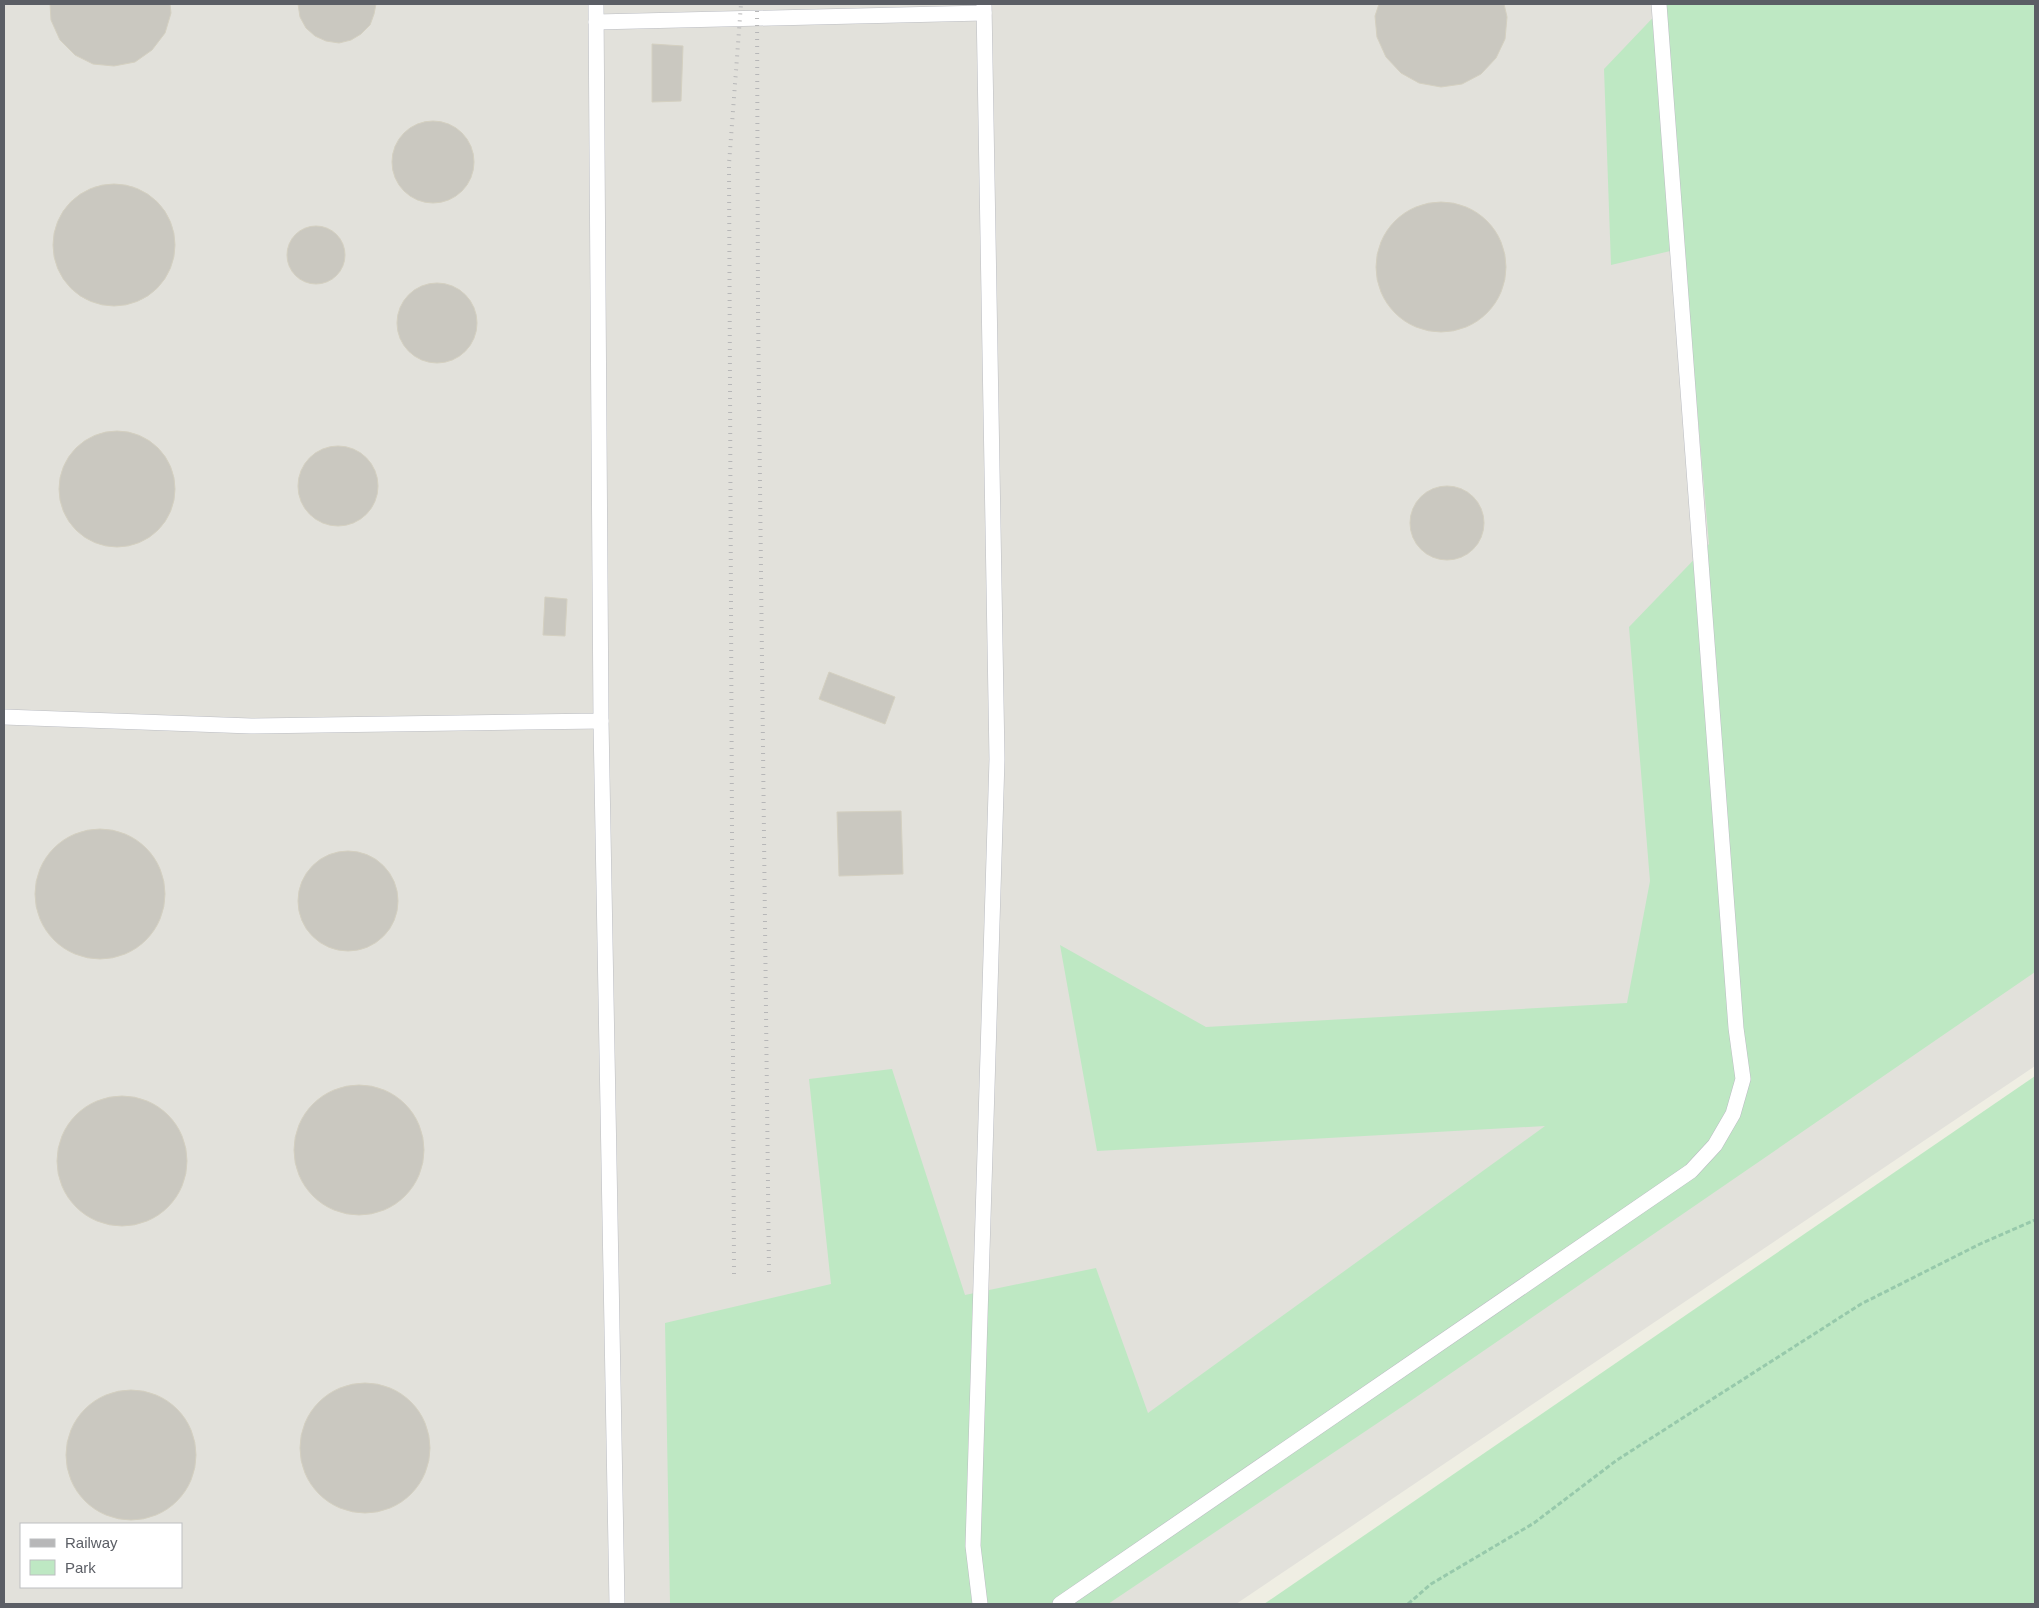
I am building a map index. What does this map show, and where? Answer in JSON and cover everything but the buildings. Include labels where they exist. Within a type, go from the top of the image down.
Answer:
[{"type":"lane","points":[[596,4],[601,721],[617,1604]]},
{"type":"lane","points":[[1060,1604],[1691,1172],[1715,1145],[1733,1114],[1742,1078],[1736,1028],[1659,4]]},
{"type":"lane","points":[[596,22],[984,8],[997,759],[973,1546],[980,1604]]},
{"type":"lane","points":[[4,717],[250,726],[601,721]]},
{"type":"path","points":[[1408,1604],[1431,1584],[1534,1523],[1617,1460],[1862,1304],[1980,1244],[2035,1220]]},
{"type":"shaded area","points":[[4,4],[2035,4],[2035,1066],[1236,1604],[4,1604]]},
{"type":"green space","points":[[1660,4],[2035,4],[2035,972],[1409,1402],[1108,1604],[670,1604],[665,1323],[831,1284],[809,1079],[892,1069],[965,1295],[1096,1268],[1148,1413],[1545,1126],[1097,1151],[1060,945],[1206,1027],[1627,1003],[1650,881],[1629,627],[1709,544],[1683,248],[1611,265],[1604,69],[1664,6]]},
{"type":"green space","points":[[2035,1076],[2035,1604],[1264,1604]]},
{"type":"railway","points":[[734,1274],[729,164],[741,4]]},
{"type":"railway","points":[[757,4],[758,309],[769,1274]]}]
